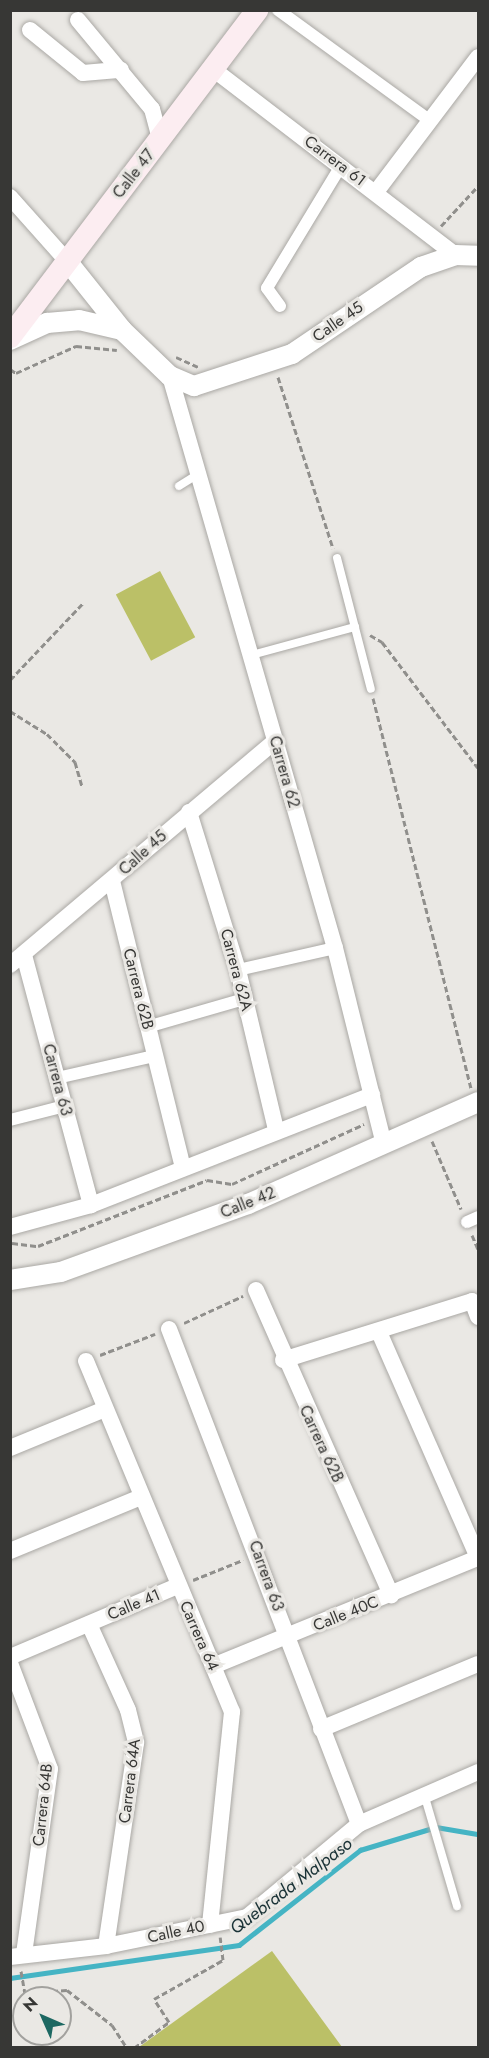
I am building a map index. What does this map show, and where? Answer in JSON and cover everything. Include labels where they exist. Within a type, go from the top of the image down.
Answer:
[{"type":"main road","name":"Calle 47","points":[[10,338],[257,10]]},
{"type":"street","points":[[278,10],[429,120]]},
{"type":"street","points":[[78,20],[152,108],[160,139]]},
{"type":"street","points":[[30,30],[83,73],[121,70]]},
{"type":"street","points":[[376,192],[478,57]]},
{"type":"street","name":"Carrera 61","points":[[213,69],[341,165],[455,255]]},
{"type":"street","points":[[152,108],[175,119]]},
{"type":"street","points":[[280,306],[267,288],[341,165]]},
{"type":"street","points":[[10,197],[67,261],[122,330],[166,370],[179,402]]},
{"type":"street","name":"Calle 45","points":[[198,377],[274,364],[421,267],[455,255],[478,256]]},
{"type":"street","points":[[10,338],[47,323],[79,320],[122,330]]},
{"type":"street","points":[[166,370],[198,377],[179,402]]},
{"type":"street","name":"Carrera 62","points":[[179,402],[248,656],[275,741],[334,948],[384,1144]]},
{"type":"street","name":"Calle 45","points":[[17,960],[275,741]]},
{"type":"street","name":"Carrera 62A","points":[[189,812],[238,970],[276,1129]]},
{"type":"street","name":"Carrera 62B","points":[[112,881],[183,1167]]},
{"type":"street","points":[[238,970],[334,948]]},
{"type":"street","name":"Carrera 63","points":[[17,960],[57,1078],[91,1205]]},
{"type":"street","points":[[147,1027],[244,999]]},
{"type":"street","points":[[57,1078],[154,1056]]},
{"type":"street","points":[[10,1227],[91,1205],[276,1129],[372,1095]]},
{"type":"street","name":"Calle 42","points":[[10,1280],[61,1272],[149,1240],[384,1144],[426,1125],[475,1097]]},
{"type":"street","points":[[10,1120],[65,1106]]},
{"type":"street","name":"Carrera 62B","points":[[256,1290],[283,1360],[391,1595]]},
{"type":"street","points":[[283,1360],[379,1332],[472,1300],[478,1317]]},
{"type":"street","name":"Carrera 63","points":[[169,1329],[258,1553],[321,1729],[359,1824]]},
{"type":"street","points":[[379,1332],[478,1558]]},
{"type":"street","name":"Carrera 64","points":[[86,1360],[177,1586],[232,1712],[214,1930]]},
{"type":"street","points":[[10,1448],[105,1409]]},
{"type":"street","points":[[10,1551],[141,1497]]},
{"type":"street","name":"Calle 40C","points":[[213,1666],[478,1558]]},
{"type":"street","name":"Calle 41","points":[[10,1657],[177,1586]]},
{"type":"street","name":"Carrera 64A","points":[[89,1624],[128,1710],[136,1743],[106,1946]]},
{"type":"street","name":"Carrera 64B","points":[[10,1663],[50,1769],[18,1959]]},
{"type":"street","points":[[321,1729],[478,1664]]},
{"type":"street","name":"Calle 40","points":[[18,1959],[214,1930],[247,1917],[359,1824],[427,1800],[478,1772]]},
{"type":"lane","points":[[179,486],[200,473]]},
{"type":"lane","points":[[337,558],[371,689]]},
{"type":"lane","points":[[248,656],[355,627]]},
{"type":"lane","points":[[427,1800],[457,1906]]},
{"type":"path","points":[[432,236],[478,186]]},
{"type":"path","points":[[10,369],[16,373],[76,346],[122,353]]},
{"type":"path","points":[[166,370],[177,357],[198,377]]},
{"type":"path","points":[[280,384],[337,558]]},
{"type":"path","points":[[10,680],[84,602]]},
{"type":"path","points":[[355,627],[382,642],[478,768]]},
{"type":"path","points":[[371,689],[475,1097]]},
{"type":"path","points":[[10,711],[68,755],[82,786]]},
{"type":"path","points":[[475,1097],[478,1089]]},
{"type":"path","points":[[10,1243],[38,1246],[207,1180],[232,1184],[378,1118]]},
{"type":"path","points":[[426,1125],[473,1219],[478,1249]]},
{"type":"path","name":"Calle 41","points":[[177,1586],[258,1553]]},
{"type":"path","points":[[134,2048],[169,2022],[154,1999],[223,1957],[214,1930]]},
{"type":"path","points":[[18,1959],[25,1994],[67,1990],[112,2025],[127,2048]]},
{"type":"green space","points":[[160,571],[195,637],[151,661],[116,594]]},
{"type":"green space","points":[[272,1951],[342,2047],[139,2047]]},
{"type":"waterway","name":"Quebrada Malpaso","points":[[10,1978],[239,1945],[360,1850],[436,1827],[478,1834]]}]
